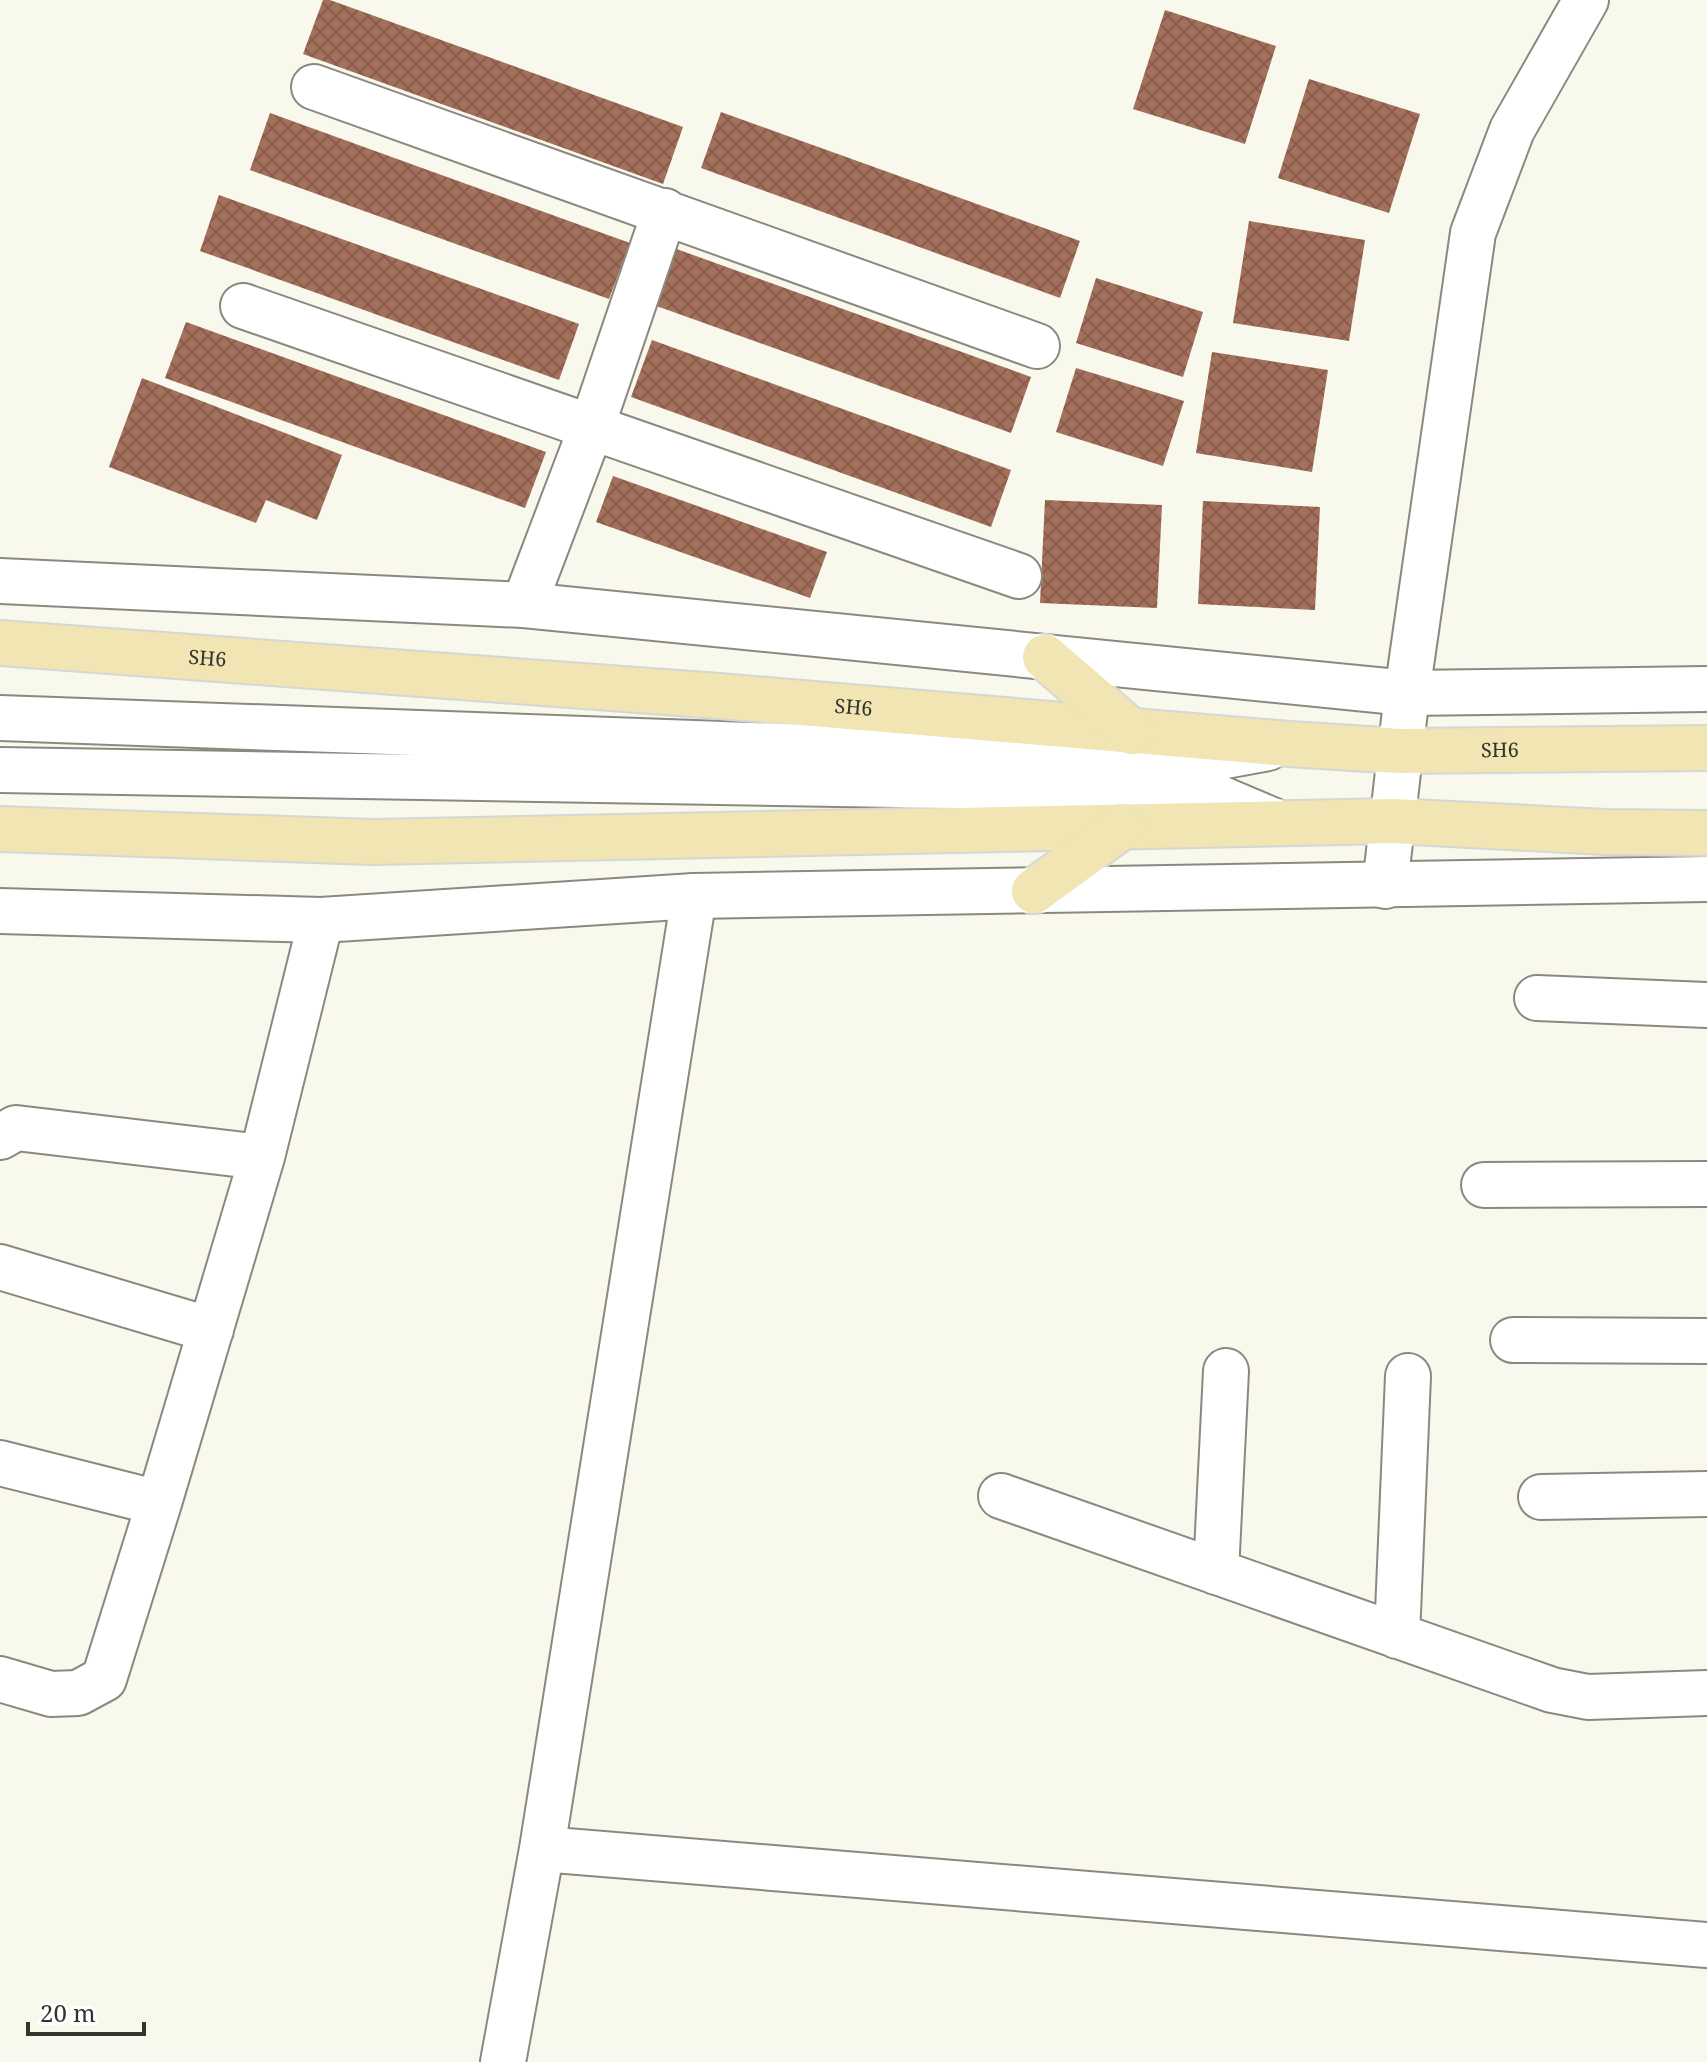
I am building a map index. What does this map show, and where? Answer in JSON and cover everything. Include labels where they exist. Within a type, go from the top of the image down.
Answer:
[{"type":"main road","name":"SH6","points":[[0,643],[1400,751],[1707,748]]},
{"type":"main road","points":[[1045,657],[1132,732]]},
{"type":"main road","points":[[0,829],[372,842],[1393,821],[1605,832],[1707,833]]},
{"type":"main road","points":[[1034,891],[1123,826]]},
{"type":"street","points":[[1385,886],[1407,693],[1473,233],[1512,130],[1586,0]]},
{"type":"street","points":[[314,87],[1037,346]]},
{"type":"street","points":[[524,605],[592,426],[665,211]]},
{"type":"street","points":[[243,306],[1019,576]]},
{"type":"street","points":[[0,581],[524,605],[1407,693],[1707,689]]},
{"type":"street","points":[[0,718],[1198,761],[1289,744]]},
{"type":"street","points":[[0,770],[1201,790],[1279,823]]},
{"type":"street","points":[[0,911],[321,920],[694,896],[1707,879]]},
{"type":"street","points":[[503,2062],[542,1849],[694,896]]},
{"type":"street","points":[[0,1679],[51,1694],[78,1693],[104,1679],[262,1157],[321,920]]},
{"type":"street","points":[[1537,998],[1707,1005]]},
{"type":"street","points":[[0,1137],[16,1128],[262,1157]]},
{"type":"street","points":[[1484,1185],[1707,1184]]},
{"type":"street","points":[[0,1267],[211,1330]]},
{"type":"street","points":[[1513,1340],[1707,1341]]},
{"type":"street","points":[[1216,1572],[1226,1371]]},
{"type":"street","points":[[1397,1636],[1408,1376]]},
{"type":"street","points":[[0,1463],[159,1503]]},
{"type":"street","points":[[1541,1497],[1707,1494]]},
{"type":"street","points":[[1001,1496],[1564,1693],[1588,1697],[1707,1693]]},
{"type":"street","points":[[542,1849],[1707,1945]]},
{"type":"building","points":[[323,0],[683,127],[663,184],[303,54]]},
{"type":"building","points":[[1165,10],[1276,46],[1245,144],[1133,109]]},
{"type":"building","points":[[1309,79],[1420,114],[1389,213],[1278,178]]},
{"type":"building","points":[[721,112],[1080,241],[1060,298],[701,168]]},
{"type":"building","points":[[270,113],[630,243],[609,299],[250,170]]},
{"type":"building","points":[[219,195],[579,324],[559,380],[200,251]]},
{"type":"building","points":[[1249,221],[1365,240],[1349,341],[1233,323]]},
{"type":"building","points":[[671,247],[1031,377],[1011,433],[651,304]]},
{"type":"building","points":[[1096,278],[1203,312],[1183,377],[1076,343]]},
{"type":"building","points":[[186,322],[546,452],[525,508],[165,378]]},
{"type":"building","points":[[652,340],[1011,470],[991,527],[631,397]]},
{"type":"building","points":[[1212,352],[1328,370],[1312,472],[1196,453]]},
{"type":"building","points":[[1076,368],[1184,401],[1163,466],[1056,432]]},
{"type":"building","points":[[142,378],[342,455],[317,520],[266,500],[256,523],[109,467]]},
{"type":"building","points":[[613,476],[827,552],[810,598],[596,522]]},
{"type":"building","points":[[1045,500],[1162,505],[1157,608],[1040,603]]},
{"type":"building","points":[[1203,501],[1320,507],[1315,610],[1198,604]]}]
